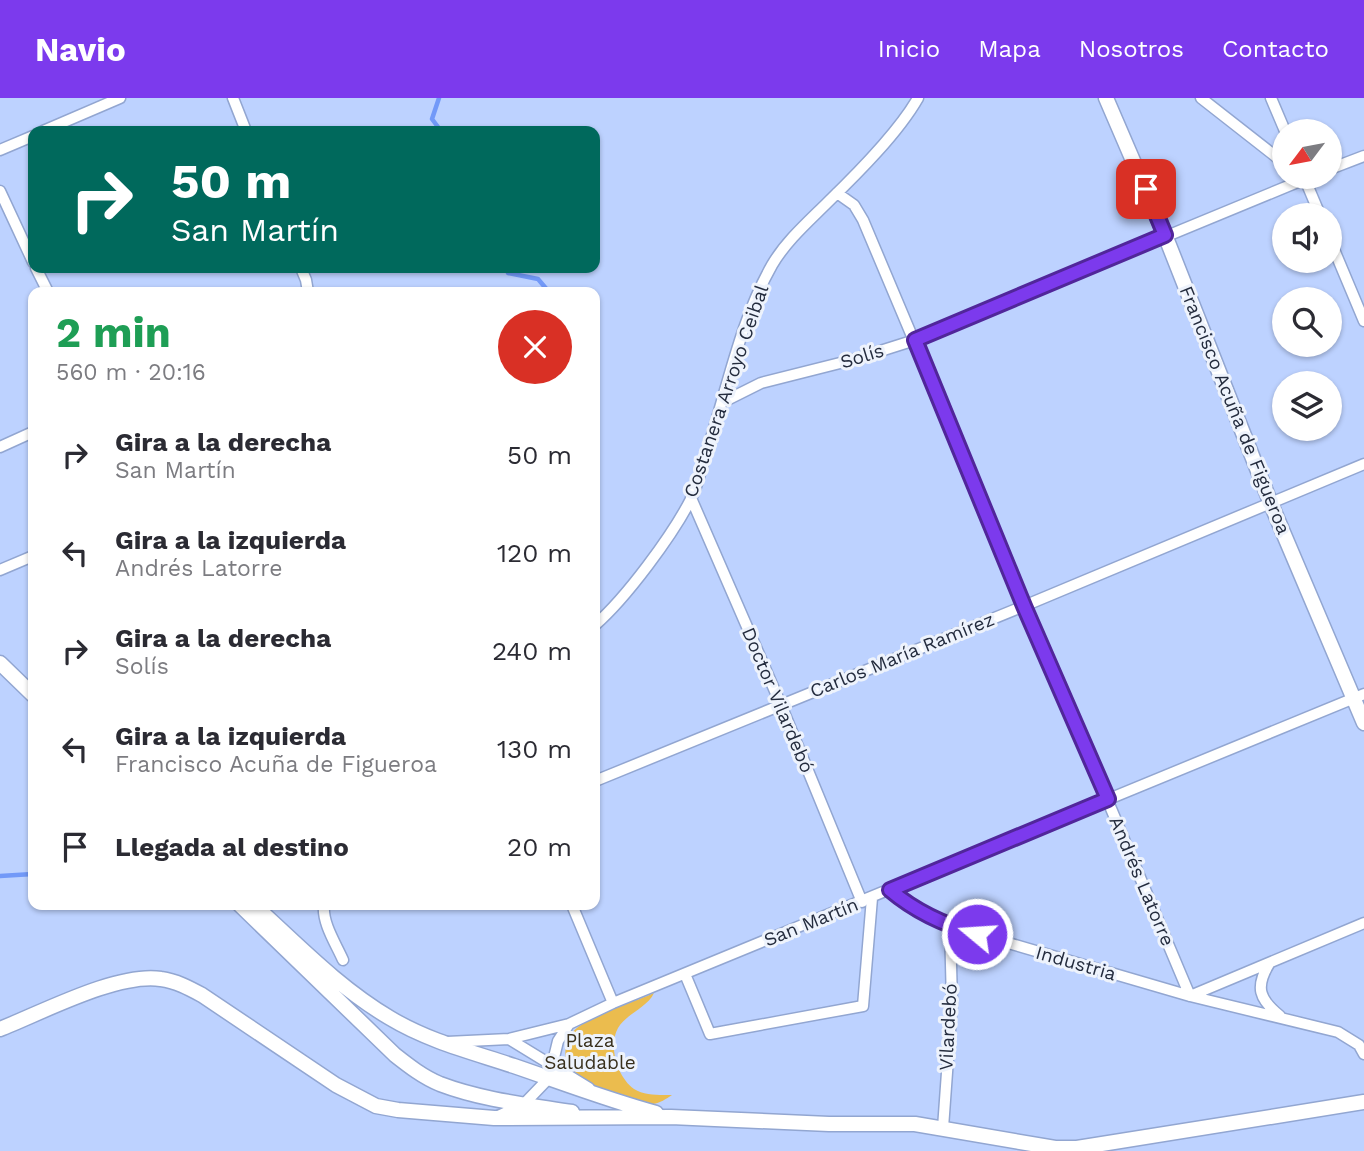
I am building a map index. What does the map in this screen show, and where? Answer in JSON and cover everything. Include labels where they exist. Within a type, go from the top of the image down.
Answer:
[{"type":"street","points":[[55,126],[120,98]]},
{"type":"street","points":[[233,98],[244,126]]},
{"type":"street","name":"Costanera Arroyo Ceibal","points":[[600,620],[628,589],[691,498],[723,402],[737,348],[758,292],[774,262],[800,229],[837,193],[908,115],[918,98]]},
{"type":"street","name":"Francisco Acuña de Figueroa","points":[[1106,98],[1165,235],[1271,504],[1359,696],[1364,723]]},
{"type":"street","points":[[1201,98],[1272,154]]},
{"type":"street","points":[[1271,98],[1280,119]]},
{"type":"street","points":[[0,150],[28,138]]},
{"type":"street","points":[[1342,164],[1364,156]]},
{"type":"street","name":"Solís","points":[[723,402],[761,383],[852,360],[915,340],[1276,189]]},
{"type":"street","points":[[0,191],[28,251]]},
{"type":"street","name":"Andrés Latorre","points":[[837,193],[854,205],[863,220],[1190,996]]},
{"type":"street","points":[[1342,269],[1364,321]]},
{"type":"street","points":[[0,447],[28,434]]},
{"type":"street","name":"Carlos María Ramírez","points":[[600,779],[1364,464]]},
{"type":"street","name":"Doctor Vilardebó","points":[[691,498],[867,900]]},
{"type":"street","points":[[0,570],[28,558]]},
{"type":"street","points":[[0,663],[28,693]]},
{"type":"street","points":[[0,675],[28,695]]},
{"type":"street","name":"San Martín","points":[[444,1042],[509,1039],[569,1024],[612,1003],[1359,696]]},
{"type":"street","name":"Industria","points":[[890,890],[911,907],[950,926],[1190,996],[1338,1032],[1359,1045],[1364,1054]]},
{"type":"street","points":[[685,974],[710,1034],[863,1006],[867,900]]},
{"type":"street","points":[[245,910],[395,1055],[418,1072],[440,1084],[470,1093],[603,1119]]},
{"type":"street","points":[[260,910],[360,998],[390,1018],[444,1042],[550,1071]]},
{"type":"street","points":[[325,910],[327,924],[343,960]]},
{"type":"street","points":[[574,910],[612,1003]]},
{"type":"street","points":[[1190,996],[1364,923]]},
{"type":"street","name":"Vilardebó","points":[[943,1128],[951,1003],[950,926]]},
{"type":"street","points":[[1269,964],[1261,976],[1261,993],[1269,1007],[1282,1018]]},
{"type":"street","points":[[0,1029],[100,989],[130,980],[159,978],[178,983],[202,995],[336,1085],[376,1106],[494,1118],[671,1117],[829,1124],[915,1124],[1055,1147],[1077,1148],[1364,1102]]},
{"type":"street","points":[[494,1118],[524,1104],[550,1071],[558,1041],[569,1024]]},
{"type":"street","points":[[509,1039],[550,1071],[606,1100],[671,1117]]},
{"type":"green space","name":"Plaza Saludable","points":[[654,993],[647,1003],[626,1018],[618,1028],[614,1043],[619,1069],[628,1084],[648,1094],[672,1095],[658,1103],[643,1104],[617,1097],[590,1083],[571,1067],[566,1058],[566,1049],[572,1033],[586,1022]]},
{"type":"waterway","points":[[437,126],[432,119],[439,98]]},
{"type":"waterway","points":[[508,273],[538,279],[545,287]]},
{"type":"waterway","points":[[0,876],[28,874]]},
{"type":"route","points":[[977,934],[950,926],[911,907],[890,890],[1108,799],[1024,606],[915,340],[1165,235],[1146,189]]}]
